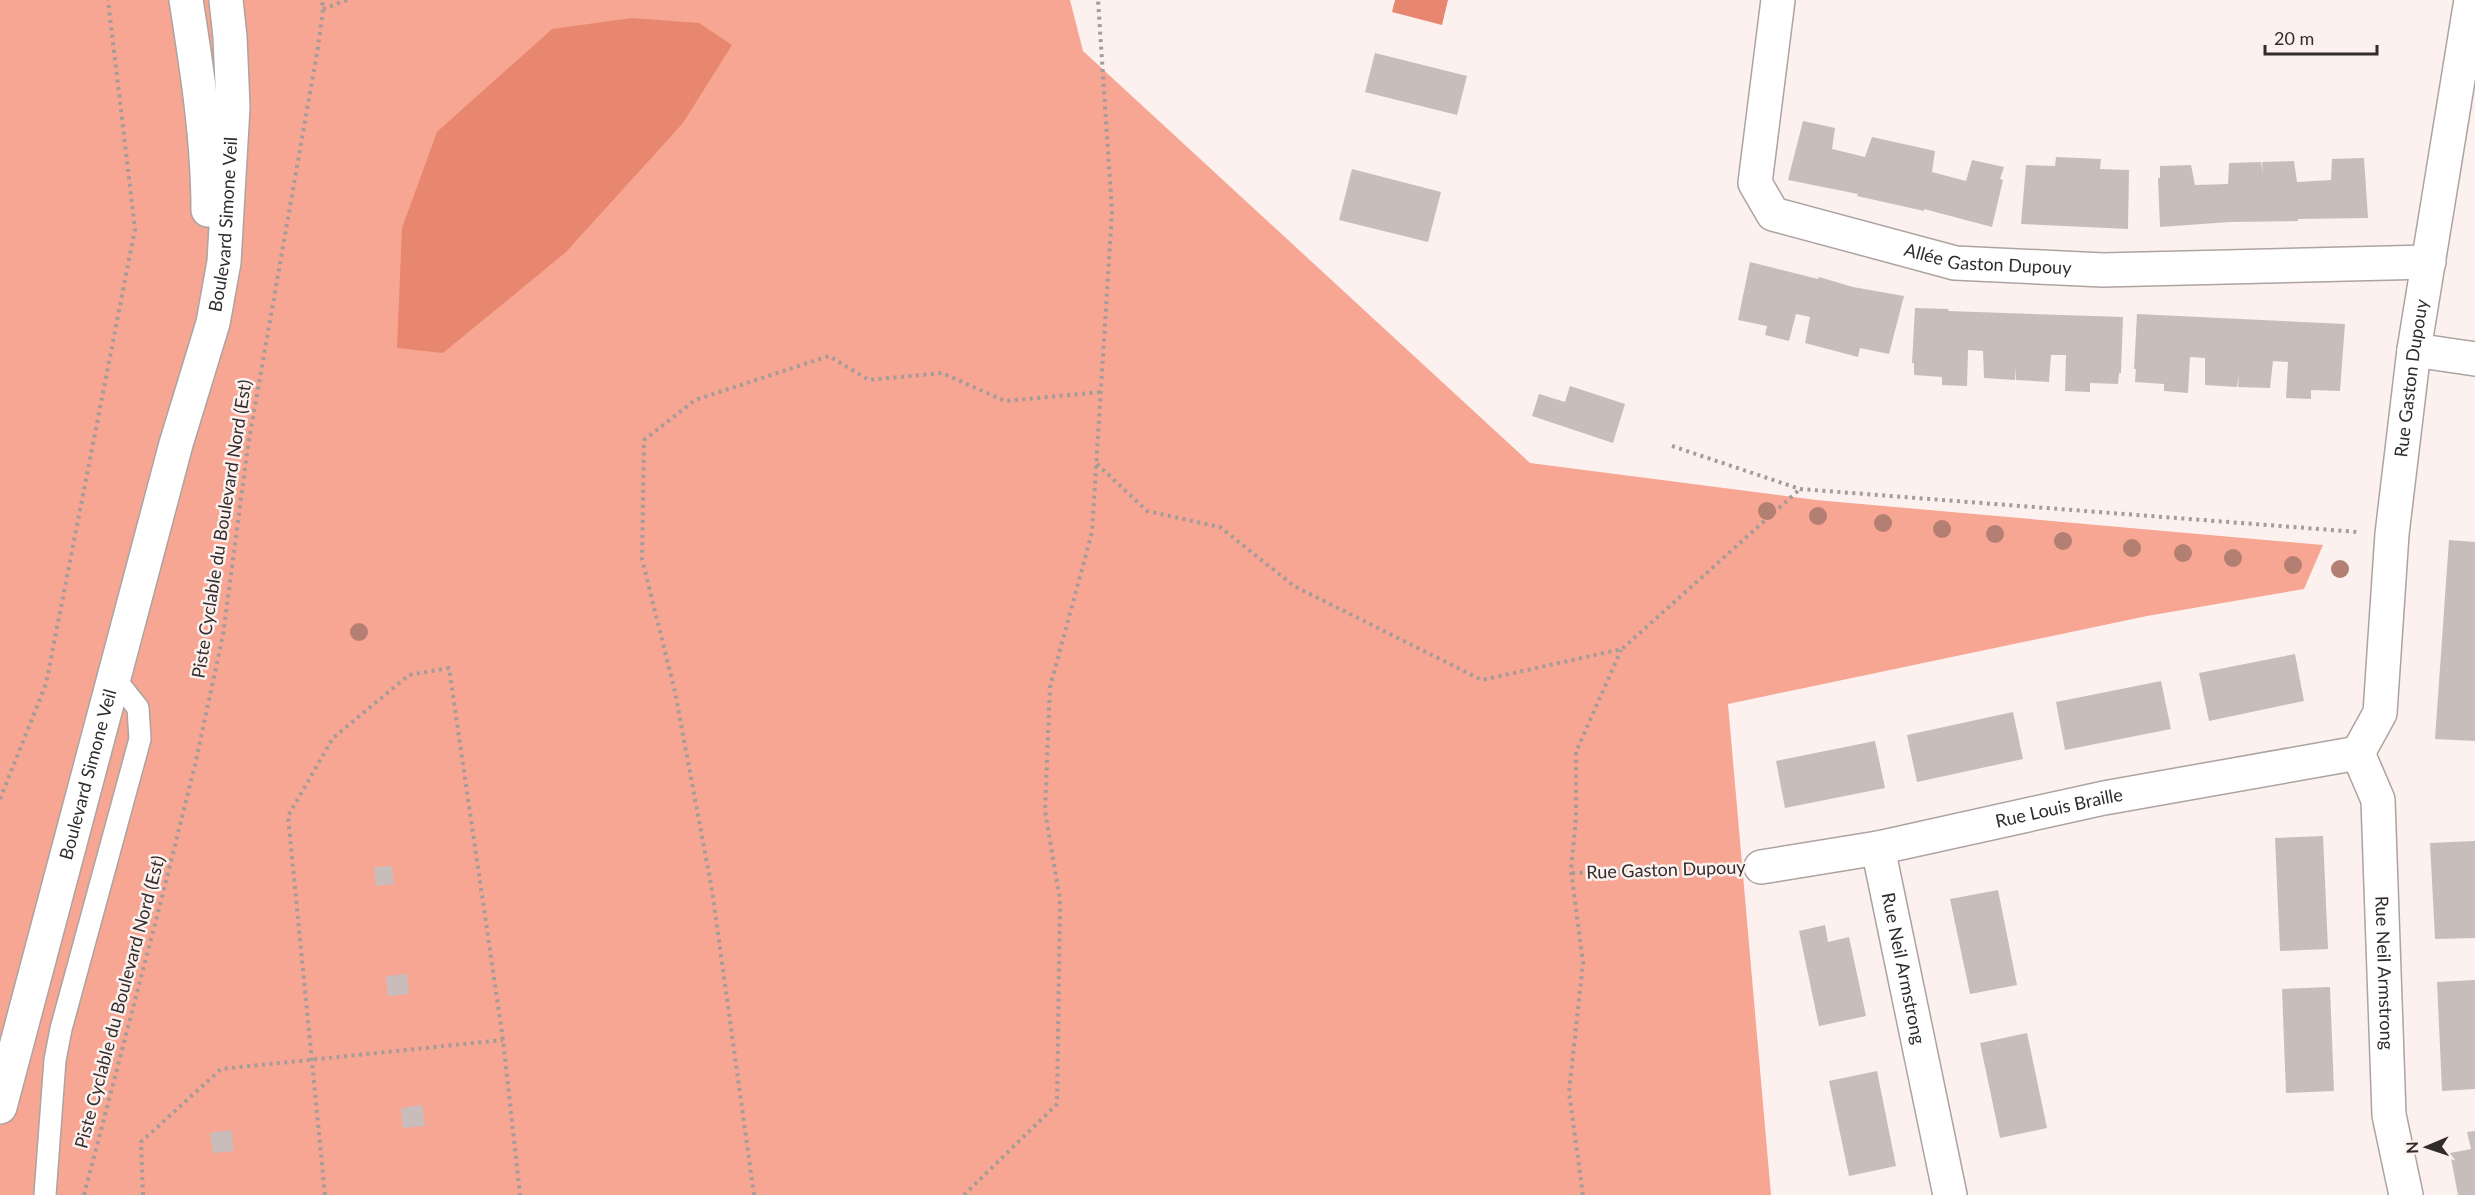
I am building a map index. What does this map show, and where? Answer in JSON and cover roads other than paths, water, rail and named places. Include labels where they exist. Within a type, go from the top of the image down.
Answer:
[{"type":"street","name":"Boulevard Simone Veil","points":[[176,444],[202,298],[207,242],[208,184],[194,46],[186,0]]},
{"type":"street","name":"Boulevard Simone Veil","points":[[0,1107],[176,444],[213,323],[224,262],[232,107],[230,37],[226,0]]},
{"type":"street","name":"Allée Gaston Dupouy","points":[[1778,0],[1755,183],[1773,214],[1955,262],[2103,270],[2429,262]]},
{"type":"street","name":"Rue Gaston Dupouy","points":[[2358,753],[2379,713],[2392,534],[2414,350],[2470,42],[2471,0]]},
{"type":"street","points":[[2414,350],[2475,359]]},
{"type":"street","name":"Rue Louis Braille","points":[[1761,867],[1878,848],[2104,798],[2358,753]]},
{"type":"street","name":"Rue Neil Armstrong","points":[[2358,753],[2378,800],[2389,1115],[2406,1195]]},
{"type":"street","name":"Rue Neil Armstrong","points":[[1878,848],[1950,1195]]},
{"type":"lane","points":[[45,1195],[55,1060],[61,1029],[141,739],[138,708],[115,679]]}]
